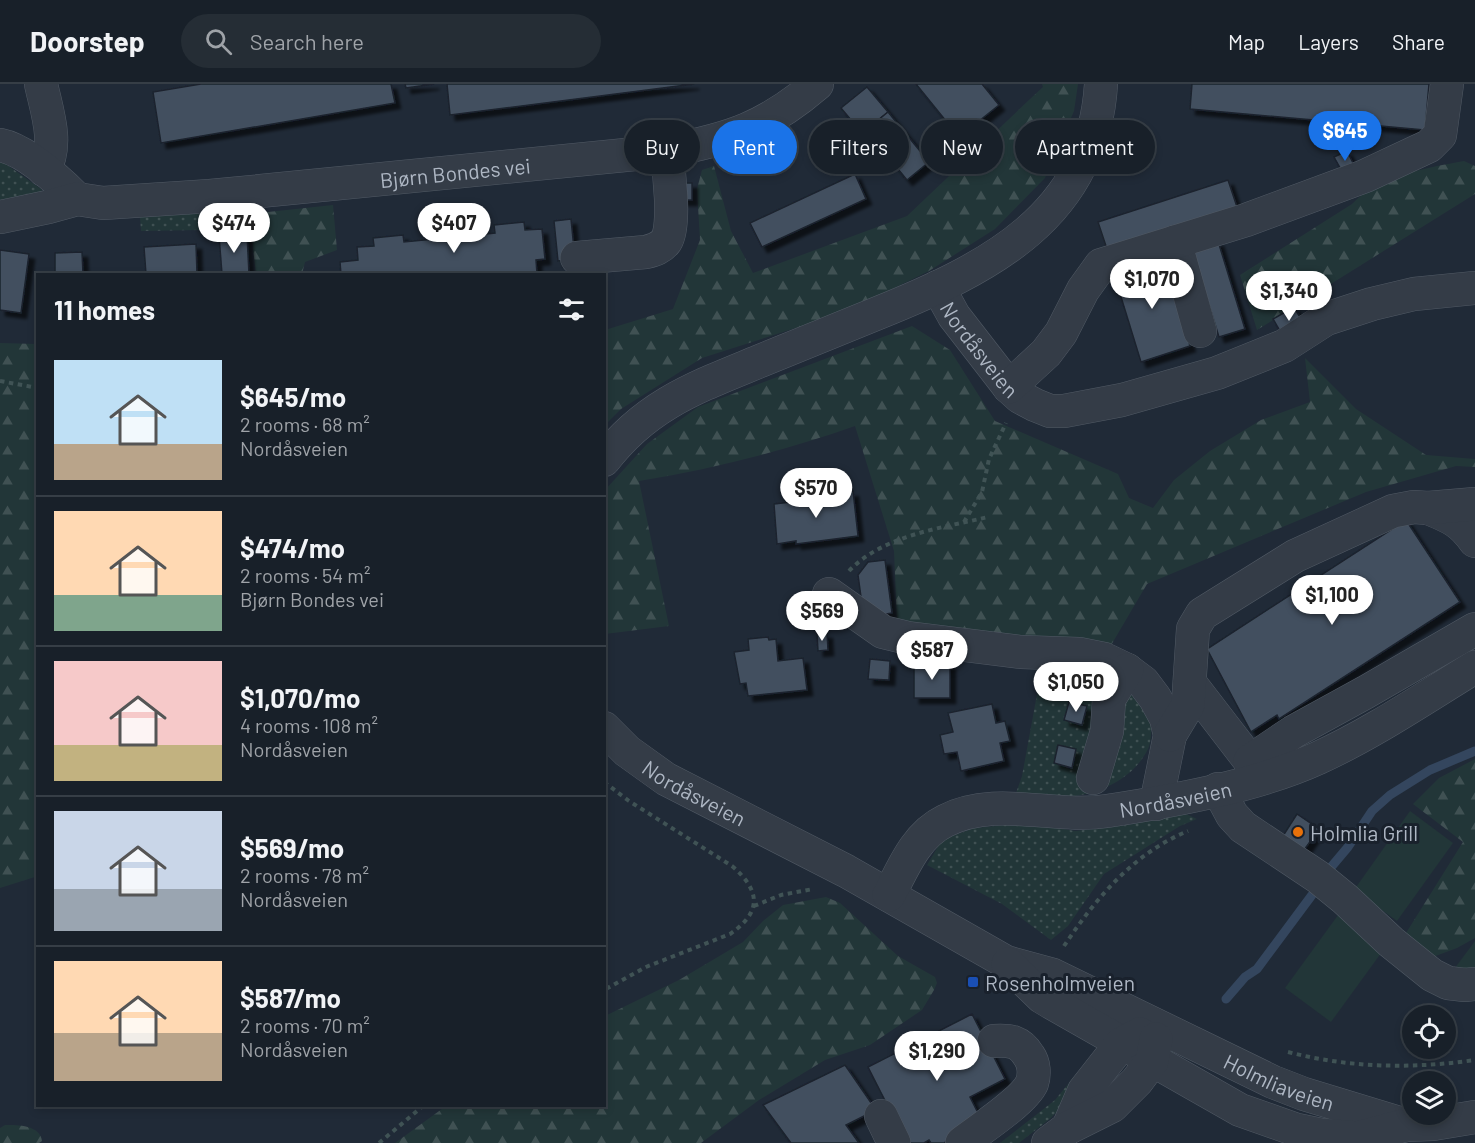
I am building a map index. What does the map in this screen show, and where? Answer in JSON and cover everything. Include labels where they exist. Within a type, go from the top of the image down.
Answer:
[{"type":"street","points":[[41,84],[52,139],[50,159],[44,170]]},
{"type":"street","name":"Bjørn Bondes vei","points":[[700,144],[720,140],[761,124],[779,114],[817,84]]},
{"type":"street","name":"Nordåsveien","points":[[606,458],[642,419],[685,393],[938,287],[977,268],[1011,247],[1032,229],[1071,184],[1094,130],[1101,84]]},
{"type":"street","points":[[1015,392],[1061,333],[1083,290],[1101,265],[1246,220],[1365,176],[1429,146],[1440,135],[1447,84]]},
{"type":"street","points":[[0,145],[17,150],[61,183],[76,199]]},
{"type":"street","name":"Bjørn Bondes vei","points":[[0,217],[76,199],[103,203],[210,196],[624,155]]},
{"type":"street","points":[[577,258],[646,252],[657,249],[665,243],[671,224],[668,174]]},
{"type":"street","points":[[1175,242],[1200,330]]},
{"type":"street","name":"Nordåsveien","points":[[938,287],[954,316],[1015,392],[1050,411],[1064,411],[1122,400],[1217,372],[1284,346],[1326,319],[1372,304],[1414,294],[1475,288]]},
{"type":"street","points":[[1156,804],[1170,735],[1188,705],[1193,629],[1202,614],[1295,556],[1393,511],[1414,507],[1475,504]]},
{"type":"street","points":[[1428,508],[1456,519],[1475,541]]},
{"type":"street","points":[[829,594],[882,632],[908,638],[1021,652],[1079,654],[1104,659],[1127,670],[1143,682],[1166,718],[1170,735]]},
{"type":"street","name":"Nordåsveien","points":[[1258,769],[1293,732],[1475,629]]},
{"type":"street","name":"Nordåsveien","points":[[889,895],[917,844],[933,827],[955,816],[989,809],[1081,814],[1156,804],[1218,789],[1258,769],[1317,759],[1475,667]]},
{"type":"street","name":"Nordåsveien","points":[[1093,778],[1107,731],[1109,699],[1127,670]]},
{"type":"street","points":[[1190,683],[1258,769]]},
{"type":"street","name":"Nordåsveien","points":[[606,730],[627,751],[666,779],[846,871],[1006,962],[1053,975],[1157,1027]]},
{"type":"street","points":[[1218,789],[1232,816],[1243,827],[1318,877],[1432,975],[1448,983],[1475,984]]},
{"type":"street","name":"Nordåsveien","points":[[1006,962],[1042,997],[1152,1061]]},
{"type":"street","points":[[1059,1138],[1084,1091],[1121,1044],[1157,1027]]},
{"type":"street","points":[[1059,1138],[1112,1106],[1137,1081],[1152,1061],[1157,1027]]},
{"type":"street","name":"Holmliaveien","points":[[1157,1027],[1273,1082],[1304,1094],[1402,1124]]},
{"type":"street","points":[[962,1143],[1018,1100],[1032,1084],[1034,1072],[1032,1059],[1024,1049],[1016,1042],[994,1041]]},
{"type":"street","name":"Holmliaveien","points":[[1152,1061],[1240,1110],[1297,1130],[1358,1138],[1406,1125]]},
{"type":"street","name":"Holmliaveien","points":[[1456,1121],[1475,1118]]},
{"type":"path","points":[[0,381],[36,387]]},
{"type":"path","points":[[963,523],[982,492],[989,459],[1015,392]]},
{"type":"path","points":[[829,594],[859,561],[869,554],[925,532],[988,517]]},
{"type":"path","points":[[606,784],[629,801],[732,866],[745,877],[754,900],[754,906],[747,920],[730,934],[646,967],[606,989]]},
{"type":"path","points":[[754,906],[781,895],[820,888],[846,871]]},
{"type":"path","points":[[1280,1050],[1310,1058],[1373,1066],[1455,1063],[1475,1060]]},
{"type":"path","points":[[379,1143],[422,1107]]},
{"type":"green space","points":[[1042,84],[1078,84],[1074,111],[1070,120],[1015,120],[1015,174],[1047,174],[995,229],[929,271],[843,313],[702,358],[621,409],[606,424],[606,330],[673,309],[700,240],[697,189],[702,170],[712,167],[712,174],[716,174],[731,231],[753,273],[907,216],[951,174],[1003,174],[1003,125],[1043,87]]},
{"type":"green space","points":[[0,160],[41,189],[42,192],[0,201]]},
{"type":"green space","points":[[1464,161],[1475,166],[1475,194],[1257,330],[1240,275],[1352,204],[1376,186],[1405,174]]},
{"type":"green space","points":[[333,205],[337,250],[305,262],[302,273],[256,273],[249,214]]},
{"type":"green space","points":[[199,212],[201,230],[141,231],[140,217]]},
{"type":"green space","points":[[912,326],[950,350],[995,421],[1118,474],[1129,498],[1153,508],[1174,480],[1210,451],[1261,420],[1310,402],[1305,358],[1356,409],[1426,455],[1475,459],[1475,467],[1456,466],[1366,492],[1147,584],[1110,647],[897,623],[894,551],[855,426],[748,458],[639,481],[669,626],[606,634],[606,489],[647,444],[698,407]]},
{"type":"green space","points":[[0,343],[36,344],[36,877],[0,888]]},
{"type":"green space","points":[[1042,667],[1100,671],[1131,690],[1152,717],[1148,749],[1141,760],[1123,778],[1100,790],[1076,796],[1057,797],[1016,793],[1022,776]]},
{"type":"green space","points":[[1475,759],[1475,938],[1457,948],[1422,961],[1396,949],[1463,842],[1413,804],[1439,778]]},
{"type":"green space","points":[[1410,811],[1453,843],[1397,921],[1354,890]]},
{"type":"green space","points":[[1184,813],[1197,819],[1180,826],[1104,874],[1068,926],[1051,940],[1002,904],[927,865],[942,840],[974,828],[1029,823],[1075,831],[1128,825]]},
{"type":"green space","points":[[826,897],[840,903],[898,956],[935,977],[937,983],[922,1010],[870,1045],[825,1060],[759,1100],[701,1143],[395,1143],[445,1107],[606,1107],[606,1016],[679,980],[743,942],[763,921],[783,905]]},
{"type":"green space","points":[[1341,911],[1387,945],[1331,1022],[1285,988]]},
{"type":"green space","points":[[1475,941],[1475,1002],[1446,980]]},
{"type":"green space","points":[[1077,1073],[1077,1078],[1061,1107],[1051,1118],[1019,1143],[1000,1143],[1055,1100]]},
{"type":"green space","points":[[5,1125],[33,1129],[42,1141],[39,1143],[0,1143],[0,1128]]},
{"type":"building","points":[[201,84],[391,84],[395,103],[161,143],[153,92]]},
{"type":"building","points":[[405,84],[434,84],[406,88]]},
{"type":"building","points":[[447,84],[694,84],[450,115]]},
{"type":"building","points":[[916,84],[982,84],[999,105],[980,120],[945,120]]},
{"type":"building","points":[[1192,84],[1429,84],[1425,130],[1190,109]]},
{"type":"building","points":[[867,87],[888,112],[878,120],[851,120],[841,108]]},
{"type":"building","points":[[888,112],[895,120],[878,120]]},
{"type":"building","points":[[909,138],[921,152],[921,169],[907,180],[902,174],[909,174]]},
{"type":"building","points":[[1347,151],[1355,167],[1343,173],[1334,157]]},
{"type":"building","points":[[855,174],[866,199],[762,247],[750,223]]},
{"type":"building","points":[[1228,180],[1237,207],[1107,249],[1098,222]]},
{"type":"building","points":[[678,183],[692,183],[692,200],[678,200]]},
{"type":"building","points":[[464,209],[467,230],[447,233],[444,212]]},
{"type":"building","points":[[571,219],[575,259],[558,261],[554,221]]},
{"type":"building","points":[[524,222],[525,230],[542,229],[545,259],[536,260],[537,273],[341,273],[340,262],[358,260],[357,247],[374,246],[373,238],[403,235],[404,242],[495,233],[494,225]]},
{"type":"building","points":[[247,234],[249,273],[222,273],[219,235]]},
{"type":"building","points":[[1218,241],[1245,329],[1219,337],[1192,249]]},
{"type":"building","points":[[196,244],[197,273],[146,273],[144,247]]},
{"type":"building","points":[[0,250],[29,254],[21,313],[0,310]]},
{"type":"building","points":[[82,252],[83,273],[55,273],[55,253]]},
{"type":"building","points":[[1163,259],[1190,346],[1141,362],[1114,274]]},
{"type":"building","points":[[1294,307],[1305,326],[1284,338],[1273,319]]},
{"type":"building","points":[[853,491],[858,536],[796,544],[796,541],[777,544],[774,504],[791,502],[791,499]]},
{"type":"building","points":[[1406,520],[1460,602],[1279,719],[1277,715],[1251,732],[1207,649]]},
{"type":"building","points":[[885,560],[892,613],[868,617],[862,604],[858,575],[868,562]]},
{"type":"building","points":[[827,633],[828,650],[818,651],[817,634]]},
{"type":"building","points":[[768,637],[769,640],[776,639],[778,661],[803,658],[807,690],[748,696],[746,683],[740,684],[734,652],[749,650],[748,639]]},
{"type":"building","points":[[870,659],[890,661],[889,680],[868,679]]},
{"type":"building","points":[[914,664],[950,664],[950,698],[914,698]]},
{"type":"building","points":[[1069,702],[1087,706],[1082,725],[1064,720]]},
{"type":"building","points":[[992,704],[996,723],[1005,721],[1010,741],[1000,743],[1004,761],[961,771],[957,752],[944,754],[940,735],[953,732],[948,713]]},
{"type":"building","points":[[1058,745],[1076,749],[1072,768],[1054,763]]},
{"type":"building","points":[[1297,814],[1319,829],[1302,853],[1281,839]]},
{"type":"building","points":[[972,1014],[1005,1079],[970,1097],[979,1115],[944,1143],[931,1143],[929,1140],[924,1143],[904,1143],[900,1130],[868,1067]]},
{"type":"building","points":[[845,1065],[876,1110],[846,1125],[859,1143],[791,1143],[763,1105]]},
{"type":"waterway","points":[[1332,866],[1372,811],[1390,795],[1430,770],[1475,751]]},
{"type":"waterway","points":[[1226,999],[1245,977],[1257,969],[1312,895]]},
{"type":"place","name":"Holmlia Grill","points":[[1298,832]]},
{"type":"place","name":"Rosenholmveien","points":[[973,982]]}]
